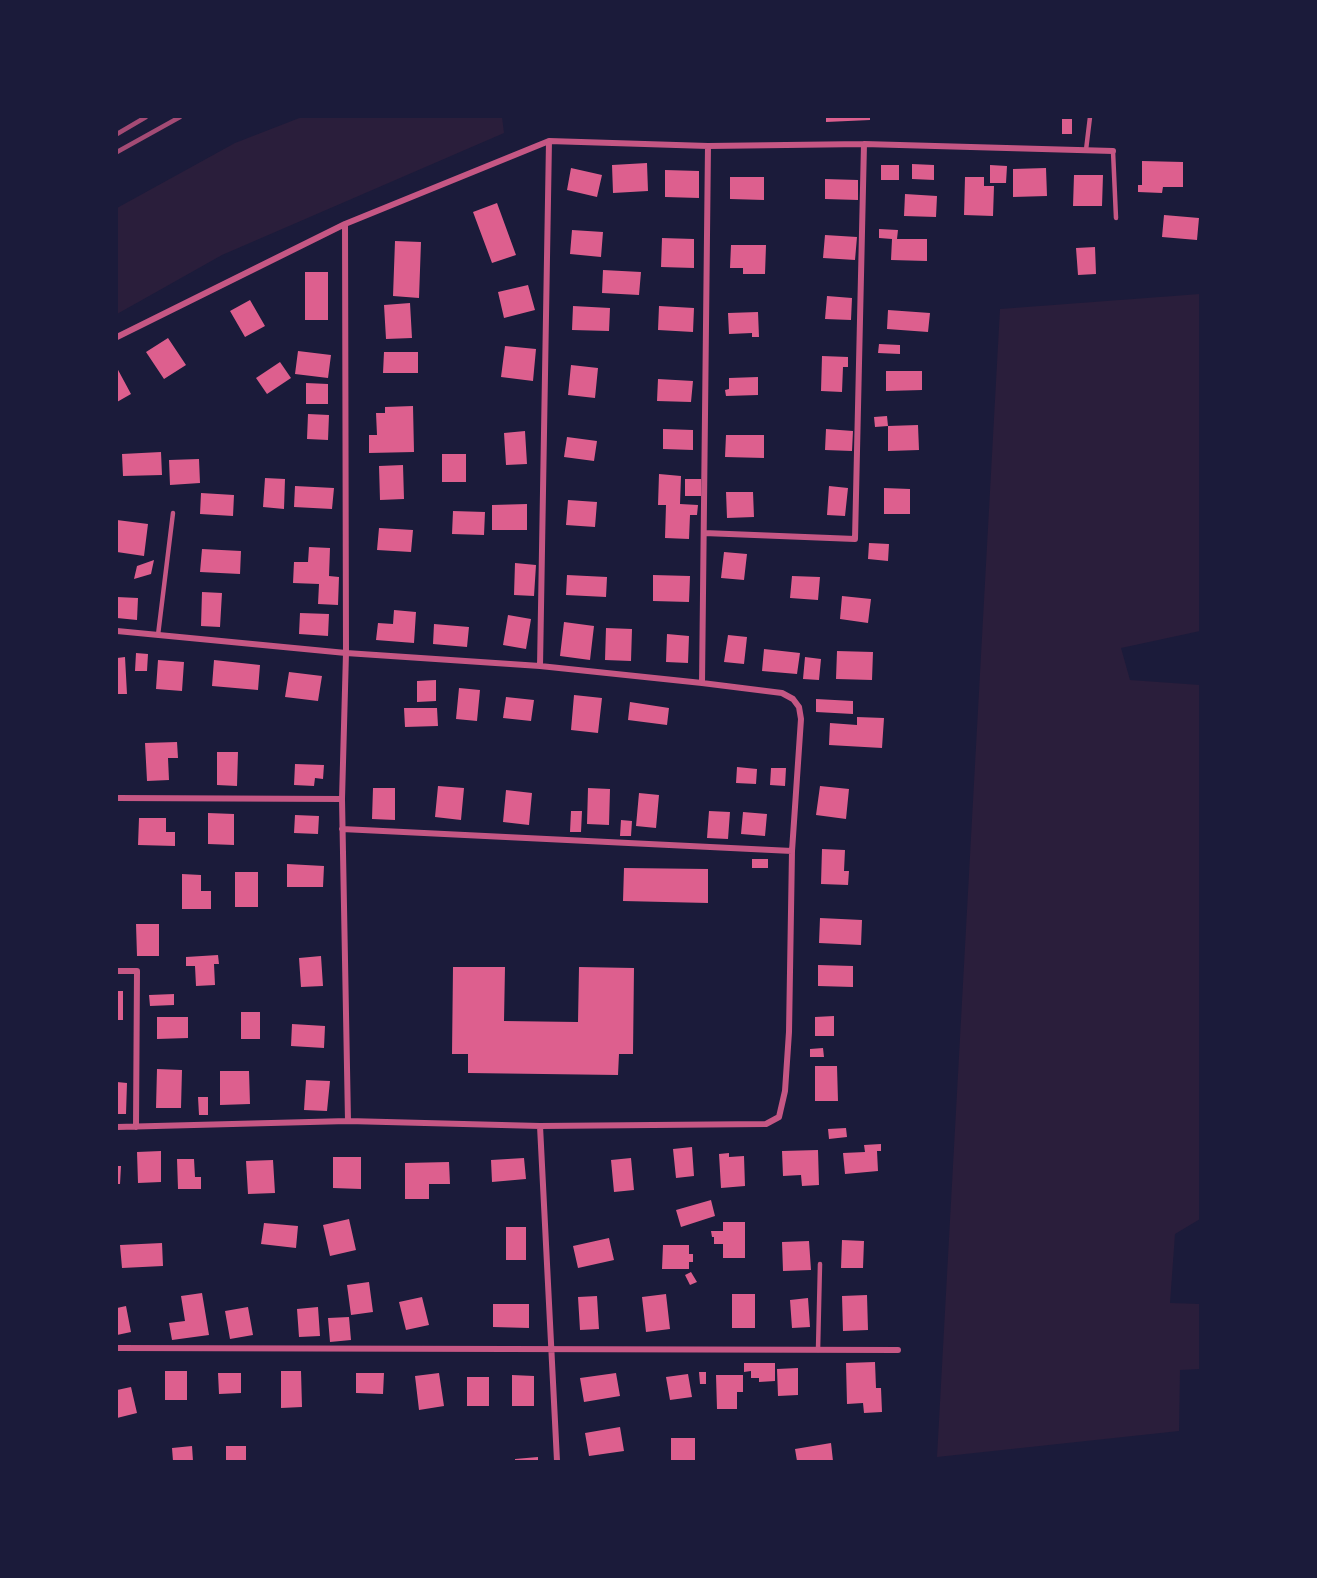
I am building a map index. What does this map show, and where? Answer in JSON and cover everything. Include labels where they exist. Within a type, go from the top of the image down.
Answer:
[{"type":"street","points":[[117,337],[345,224],[549,141],[708,146],[864,144],[1113,151]]},
{"type":"street","points":[[540,666],[549,141]]},
{"type":"street","points":[[704,533],[855,539],[864,144]]},
{"type":"street","points":[[702,683],[708,146]]},
{"type":"street","points":[[345,224],[346,653],[342,829],[348,1121]]},
{"type":"street","points":[[117,631],[346,653],[540,666],[782,693],[793,699],[799,707],[801,719],[792,851],[789,1032],[785,1091],[779,1117],[766,1124],[540,1126],[348,1121],[117,1127]]},
{"type":"street","points":[[117,798],[342,800]]},
{"type":"street","points":[[342,829],[792,851]]},
{"type":"street","points":[[117,971],[137,971],[136,1127]]},
{"type":"street","points":[[540,1126],[557,1461]]},
{"type":"street","points":[[117,1348],[898,1350]]},
{"type":"lane","points":[[1086,150],[1089,117]]},
{"type":"lane","points":[[1113,151],[1116,218]]},
{"type":"lane","points":[[158,634],[173,513]]},
{"type":"lane","points":[[818,1350],[820,1264]]},
{"type":"shaded area","points":[[302,117],[502,117],[504,133],[222,255],[117,314],[117,208],[235,143]]},
{"type":"shaded area","points":[[1200,294],[1200,631],[1121,648],[1130,680],[1200,685],[1200,1219],[1175,1234],[1170,1303],[1200,1304],[1200,1369],[1180,1370],[1179,1431],[937,1457],[1000,309]]},
{"type":"building","points":[[826,117],[870,117],[870,120],[826,122]]},
{"type":"building","points":[[1062,119],[1072,119],[1072,134],[1062,134]]},
{"type":"building","points":[[1142,161],[1183,162],[1183,187],[1163,187],[1162,193],[1138,192],[1138,185],[1142,185]]},
{"type":"building","points":[[647,163],[648,191],[613,193],[612,165]]},
{"type":"building","points":[[912,164],[934,165],[934,180],[912,179]]},
{"type":"building","points":[[881,165],[899,165],[899,180],[881,180]]},
{"type":"building","points":[[990,165],[1007,166],[1006,183],[990,183]]},
{"type":"building","points":[[571,168],[602,175],[597,197],[567,190]]},
{"type":"building","points":[[1046,168],[1047,196],[1013,197],[1013,169]]},
{"type":"building","points":[[665,170],[699,171],[699,198],[665,197]]},
{"type":"building","points":[[1074,175],[1103,175],[1102,206],[1073,206]]},
{"type":"building","points":[[730,177],[764,177],[764,200],[730,199]]},
{"type":"building","points":[[965,177],[984,177],[984,186],[994,186],[993,216],[964,215]]},
{"type":"building","points":[[825,179],[858,180],[858,200],[825,199]]},
{"type":"building","points":[[905,194],[937,196],[936,217],[904,216]]},
{"type":"building","points":[[497,203],[516,255],[492,263],[473,212]]},
{"type":"building","points":[[1164,215],[1199,218],[1197,240],[1162,237]]},
{"type":"building","points":[[879,229],[898,230],[897,239],[927,239],[927,261],[891,260],[892,239],[879,238]]},
{"type":"building","points":[[572,230],[603,232],[601,257],[570,254]]},
{"type":"building","points":[[825,235],[857,237],[855,260],[823,258]]},
{"type":"building","points":[[662,238],[694,239],[694,268],[661,267]]},
{"type":"building","points":[[395,241],[421,242],[419,298],[393,296]]},
{"type":"building","points":[[731,245],[766,245],[765,274],[743,274],[743,268],[730,268]]},
{"type":"building","points":[[1095,247],[1096,274],[1078,275],[1076,248]]},
{"type":"building","points":[[603,270],[641,272],[639,295],[602,293]]},
{"type":"building","points":[[305,272],[328,272],[328,320],[305,320]]},
{"type":"building","points":[[528,285],[535,310],[504,318],[498,292]]},
{"type":"building","points":[[827,296],[852,298],[851,320],[825,319]]},
{"type":"building","points":[[250,300],[265,326],[245,337],[230,311]]},
{"type":"building","points":[[410,303],[412,338],[386,339],[384,305]]},
{"type":"building","points":[[573,306],[610,308],[609,331],[572,330]]},
{"type":"building","points":[[659,306],[694,308],[693,332],[658,330]]},
{"type":"building","points":[[888,310],[930,313],[928,332],[887,329]]},
{"type":"building","points":[[758,312],[759,337],[752,337],[752,333],[729,334],[728,313]]},
{"type":"building","points":[[168,338],[186,365],[164,379],[146,352]]},
{"type":"building","points":[[879,344],[900,345],[900,354],[878,353]]},
{"type":"building","points":[[505,346],[536,349],[533,381],[501,377]]},
{"type":"building","points":[[298,351],[331,355],[328,378],[295,374]]},
{"type":"building","points":[[384,352],[418,352],[418,373],[383,373]]},
{"type":"building","points":[[822,356],[848,357],[848,367],[843,367],[842,392],[821,391]]},
{"type":"building","points":[[280,362],[291,378],[267,394],[256,378]]},
{"type":"building","points":[[571,365],[598,368],[595,398],[568,395]]},
{"type":"building","points":[[117,368],[131,394],[117,402]]},
{"type":"building","points":[[886,371],[922,371],[922,390],[886,391]]},
{"type":"building","points":[[758,377],[758,395],[726,396],[725,390],[729,389],[729,378]]},
{"type":"building","points":[[658,379],[693,381],[691,402],[657,401]]},
{"type":"building","points":[[306,383],[328,384],[328,404],[306,404]]},
{"type":"building","points":[[413,406],[414,452],[369,453],[369,435],[377,435],[376,413],[385,413],[385,407]]},
{"type":"building","points":[[308,414],[329,415],[328,440],[307,439]]},
{"type":"building","points":[[887,416],[888,426],[875,427],[874,417]]},
{"type":"building","points":[[918,425],[919,450],[888,451],[888,426]]},
{"type":"building","points":[[663,429],[693,430],[693,450],[663,449]]},
{"type":"building","points":[[826,429],[853,431],[852,451],[825,450]]},
{"type":"building","points":[[525,431],[527,464],[506,465],[504,433]]},
{"type":"building","points":[[726,435],[764,435],[764,458],[725,457]]},
{"type":"building","points":[[567,437],[597,441],[594,461],[564,457]]},
{"type":"building","points":[[161,452],[162,475],[123,476],[122,454]]},
{"type":"building","points":[[442,454],[466,454],[466,482],[442,482]]},
{"type":"building","points":[[199,459],[200,483],[170,485],[169,460]]},
{"type":"building","points":[[403,465],[404,499],[380,500],[379,466]]},
{"type":"building","points":[[659,474],[681,476],[680,504],[698,505],[697,515],[690,515],[689,539],[665,538],[666,505],[658,505]]},
{"type":"building","points":[[265,478],[285,479],[284,509],[263,507]]},
{"type":"building","points":[[685,479],[701,479],[701,496],[685,496]]},
{"type":"building","points":[[295,486],[334,488],[332,509],[294,507]]},
{"type":"building","points":[[829,486],[848,488],[845,516],[827,515]]},
{"type":"building","points":[[884,488],[910,489],[910,514],[884,514]]},
{"type":"building","points":[[726,492],[753,492],[754,517],[727,518]]},
{"type":"building","points":[[201,493],[234,495],[233,516],[200,514]]},
{"type":"building","points":[[568,500],[597,502],[595,527],[566,525]]},
{"type":"building","points":[[527,504],[527,530],[492,530],[492,505]]},
{"type":"building","points":[[453,511],[485,512],[484,535],[452,534]]},
{"type":"building","points":[[117,520],[148,524],[144,556],[117,552]]},
{"type":"building","points":[[379,528],[413,530],[411,552],[377,550]]},
{"type":"building","points":[[869,543],[889,544],[888,561],[868,559]]},
{"type":"building","points":[[309,547],[330,548],[329,576],[339,577],[338,605],[318,604],[319,584],[293,583],[294,562],[308,562]]},
{"type":"building","points":[[202,549],[241,551],[240,574],[200,572]]},
{"type":"building","points":[[724,552],[747,554],[744,580],[721,578]]},
{"type":"building","points":[[154,560],[151,574],[134,579],[137,566]]},
{"type":"building","points":[[515,563],[536,565],[534,596],[514,595]]},
{"type":"building","points":[[567,575],[607,577],[606,597],[566,595]]},
{"type":"building","points":[[653,575],[690,576],[689,602],[653,601]]},
{"type":"building","points":[[792,576],[820,577],[818,600],[790,598]]},
{"type":"building","points":[[202,592],[222,593],[220,627],[201,626]]},
{"type":"building","points":[[842,596],[871,599],[868,623],[840,619]]},
{"type":"building","points":[[117,597],[138,598],[137,620],[117,618]]},
{"type":"building","points":[[394,610],[416,612],[414,643],[376,640],[378,623],[393,624]]},
{"type":"building","points":[[300,613],[329,614],[328,636],[299,634]]},
{"type":"building","points":[[508,615],[531,619],[526,649],[503,645]]},
{"type":"building","points":[[564,622],[594,626],[590,660],[560,656]]},
{"type":"building","points":[[434,624],[469,627],[467,647],[433,644]]},
{"type":"building","points":[[606,628],[632,629],[631,661],[605,660]]},
{"type":"building","points":[[667,634],[689,636],[688,663],[666,662]]},
{"type":"building","points":[[728,635],[747,637],[744,664],[724,662]]},
{"type":"building","points":[[764,649],[800,653],[797,674],[762,671]]},
{"type":"building","points":[[837,651],[873,652],[872,680],[836,679]]},
{"type":"building","points":[[136,653],[148,654],[147,671],[135,671]]},
{"type":"building","points":[[125,657],[127,694],[117,694],[117,658]]},
{"type":"building","points":[[805,657],[821,659],[819,680],[803,679]]},
{"type":"building","points":[[158,660],[184,662],[182,691],[156,689]]},
{"type":"building","points":[[214,660],[260,665],[258,690],[212,686]]},
{"type":"building","points":[[289,672],[322,676],[318,701],[285,697]]},
{"type":"building","points":[[436,680],[436,701],[417,702],[417,681]]},
{"type":"building","points":[[459,688],[480,690],[477,721],[456,719]]},
{"type":"building","points":[[574,695],[602,698],[598,733],[571,730]]},
{"type":"building","points":[[506,697],[534,700],[531,721],[503,718]]},
{"type":"building","points":[[816,699],[853,701],[853,714],[816,712]]},
{"type":"building","points":[[630,702],[669,708],[667,725],[628,720]]},
{"type":"building","points":[[404,708],[437,708],[438,726],[405,727]]},
{"type":"building","points":[[857,717],[884,718],[882,748],[829,745],[830,723],[857,725]]},
{"type":"building","points":[[177,742],[178,758],[168,758],[169,780],[147,781],[145,743]]},
{"type":"building","points":[[217,752],[238,752],[237,786],[217,785]]},
{"type":"building","points":[[295,764],[324,765],[323,779],[315,778],[314,786],[294,785]]},
{"type":"building","points":[[737,767],[757,769],[756,784],[736,783]]},
{"type":"building","points":[[771,768],[786,768],[785,786],[770,785]]},
{"type":"building","points":[[438,786],[464,788],[461,820],[435,817]]},
{"type":"building","points":[[820,786],[849,789],[846,819],[816,815]]},
{"type":"building","points":[[373,788],[395,788],[395,820],[372,819]]},
{"type":"building","points":[[588,788],[610,789],[609,825],[587,824]]},
{"type":"building","points":[[506,790],[532,793],[529,825],[503,822]]},
{"type":"building","points":[[639,793],[659,795],[656,828],[636,826]]},
{"type":"building","points":[[571,811],[582,811],[581,832],[570,832]]},
{"type":"building","points":[[709,811],[730,812],[728,839],[707,838]]},
{"type":"building","points":[[743,812],[767,814],[765,836],[741,834]]},
{"type":"building","points":[[208,813],[234,814],[234,845],[208,844]]},
{"type":"building","points":[[295,815],[319,816],[318,834],[294,833]]},
{"type":"building","points":[[139,818],[166,818],[166,832],[175,832],[175,846],[138,845]]},
{"type":"building","points":[[621,820],[632,821],[631,836],[620,836]]},
{"type":"building","points":[[822,849],[845,850],[844,871],[849,871],[848,885],[821,884]]},
{"type":"building","points":[[752,859],[768,859],[768,868],[752,868]]},
{"type":"building","points":[[287,864],[324,866],[323,887],[287,887]]},
{"type":"building","points":[[624,868],[708,869],[708,903],[623,901]]},
{"type":"building","points":[[235,872],[258,872],[258,907],[235,907]]},
{"type":"building","points":[[182,874],[201,875],[201,891],[211,891],[211,909],[182,909]]},
{"type":"building","points":[[820,918],[862,920],[861,945],[819,943]]},
{"type":"building","points":[[136,924],[159,924],[159,956],[137,956]]},
{"type":"building","points":[[218,955],[219,964],[214,964],[215,985],[196,986],[195,966],[186,966],[186,957]]},
{"type":"building","points":[[321,956],[323,986],[301,987],[299,958]]},
{"type":"building","points":[[818,965],[853,966],[853,987],[818,986]]},
{"type":"building","points":[[453,967],[505,967],[504,1021],[578,1022],[579,967],[634,968],[633,1054],[619,1054],[618,1075],[468,1073],[468,1054],[452,1054]]},
{"type":"building","points":[[117,991],[123,991],[123,1020],[117,1020]]},
{"type":"building","points":[[174,994],[174,1005],[150,1006],[149,995]]},
{"type":"building","points":[[241,1012],[260,1012],[260,1039],[241,1039]]},
{"type":"building","points":[[834,1016],[834,1036],[815,1036],[815,1017]]},
{"type":"building","points":[[157,1017],[188,1017],[188,1038],[157,1039]]},
{"type":"building","points":[[292,1024],[325,1026],[324,1048],[291,1046]]},
{"type":"building","points":[[823,1048],[824,1057],[810,1057],[810,1049]]},
{"type":"building","points":[[815,1066],[837,1066],[838,1101],[815,1101]]},
{"type":"building","points":[[157,1069],[182,1070],[181,1108],[156,1108]]},
{"type":"building","points":[[220,1071],[249,1071],[250,1104],[220,1105]]},
{"type":"building","points":[[306,1080],[330,1081],[327,1111],[304,1110]]},
{"type":"building","points":[[117,1082],[127,1083],[126,1114],[117,1114]]},
{"type":"building","points":[[198,1097],[208,1097],[208,1115],[199,1115]]},
{"type":"building","points":[[846,1128],[847,1137],[829,1139],[828,1129]]},
{"type":"building","points":[[881,1144],[881,1151],[877,1151],[878,1171],[845,1174],[843,1153],[865,1152],[864,1145]]},
{"type":"building","points":[[692,1147],[694,1176],[676,1178],[673,1149]]},
{"type":"building","points":[[818,1150],[819,1185],[802,1186],[801,1175],[783,1176],[782,1151]]},
{"type":"building","points":[[161,1151],[161,1182],[138,1183],[137,1152]]},
{"type":"building","points":[[729,1153],[729,1157],[744,1156],[745,1186],[721,1188],[719,1154]]},
{"type":"building","points":[[333,1157],[361,1157],[361,1189],[333,1188]]},
{"type":"building","points":[[524,1158],[526,1179],[492,1182],[491,1160]]},
{"type":"building","points":[[631,1158],[634,1190],[614,1192],[611,1160]]},
{"type":"building","points":[[177,1159],[194,1159],[195,1177],[201,1177],[201,1189],[178,1189]]},
{"type":"building","points":[[273,1160],[275,1193],[248,1194],[246,1161]]},
{"type":"building","points":[[449,1162],[450,1184],[429,1184],[429,1199],[405,1199],[405,1163]]},
{"type":"building","points":[[117,1166],[121,1166],[120,1184],[117,1184]]},
{"type":"building","points":[[711,1200],[715,1216],[681,1227],[676,1210]]},
{"type":"building","points":[[349,1219],[356,1250],[330,1256],[323,1225]]},
{"type":"building","points":[[723,1222],[745,1222],[745,1258],[723,1258],[723,1244],[714,1244],[711,1231],[723,1231]]},
{"type":"building","points":[[264,1223],[298,1226],[296,1248],[261,1244]]},
{"type":"building","points":[[506,1227],[526,1227],[526,1260],[506,1260]]},
{"type":"building","points":[[609,1238],[614,1260],[578,1268],[573,1246]]},
{"type":"building","points":[[842,1240],[864,1241],[863,1268],[841,1268]]},
{"type":"building","points":[[809,1241],[811,1270],[783,1271],[782,1242]]},
{"type":"building","points":[[162,1243],[163,1266],[122,1268],[120,1245]]},
{"type":"building","points":[[663,1245],[689,1245],[689,1254],[693,1254],[693,1262],[689,1262],[689,1269],[662,1269]]},
{"type":"building","points":[[691,1272],[697,1282],[690,1285],[685,1275]]},
{"type":"building","points":[[369,1282],[373,1312],[351,1315],[347,1285]]},
{"type":"building","points":[[202,1293],[209,1335],[172,1340],[169,1323],[185,1321],[181,1296]]},
{"type":"building","points":[[666,1294],[670,1329],[646,1332],[642,1297]]},
{"type":"building","points":[[732,1294],[755,1294],[755,1328],[732,1328]]},
{"type":"building","points":[[867,1295],[868,1330],[843,1331],[842,1296]]},
{"type":"building","points":[[597,1296],[599,1329],[580,1330],[578,1297]]},
{"type":"building","points":[[422,1297],[429,1325],[406,1330],[399,1302]]},
{"type":"building","points":[[808,1298],[810,1327],[792,1328],[790,1300]]},
{"type":"building","points":[[493,1304],[529,1304],[529,1328],[493,1327]]},
{"type":"building","points":[[126,1306],[131,1332],[117,1335],[117,1308]]},
{"type":"building","points":[[248,1307],[253,1335],[230,1339],[225,1311]]},
{"type":"building","points":[[318,1307],[320,1336],[299,1337],[297,1309]]},
{"type":"building","points":[[349,1317],[351,1340],[330,1342],[328,1318]]},
{"type":"building","points":[[875,1362],[876,1388],[881,1388],[882,1412],[864,1413],[863,1403],[847,1404],[846,1363]]},
{"type":"building","points":[[744,1363],[775,1363],[775,1381],[759,1382],[759,1378],[751,1378],[751,1371],[744,1372]]},
{"type":"building","points":[[798,1368],[798,1395],[778,1396],[777,1369]]},
{"type":"building","points":[[165,1371],[187,1371],[187,1400],[165,1400]]},
{"type":"building","points":[[281,1371],[301,1371],[302,1407],[281,1408]]},
{"type":"building","points":[[699,1372],[706,1372],[706,1384],[700,1384]]},
{"type":"building","points":[[218,1373],[241,1373],[241,1393],[219,1394]]},
{"type":"building","points":[[356,1373],[384,1373],[383,1394],[356,1393]]},
{"type":"building","points":[[439,1373],[444,1406],[419,1410],[415,1376]]},
{"type":"building","points":[[616,1373],[620,1396],[584,1402],[580,1378]]},
{"type":"building","points":[[688,1374],[692,1397],[670,1400],[666,1377]]},
{"type":"building","points":[[512,1375],[534,1376],[534,1406],[512,1406]]},
{"type":"building","points":[[716,1375],[743,1375],[743,1392],[737,1392],[737,1409],[717,1409]]},
{"type":"building","points":[[467,1377],[489,1377],[489,1406],[467,1406]]},
{"type":"building","points":[[131,1387],[137,1413],[117,1418],[117,1390]]},
{"type":"building","points":[[620,1427],[624,1451],[589,1456],[585,1433]]},
{"type":"building","points":[[671,1438],[695,1438],[695,1461],[671,1461]]},
{"type":"building","points":[[831,1443],[833,1461],[797,1461],[795,1449]]},
{"type":"building","points":[[192,1446],[193,1461],[173,1461],[172,1448]]},
{"type":"building","points":[[226,1446],[246,1446],[246,1461],[226,1461]]},
{"type":"building","points":[[538,1457],[538,1461],[515,1461],[515,1459]]},
{"type":"railway","points":[[117,134],[146,117]]},
{"type":"railway","points":[[117,152],[180,117]]}]
